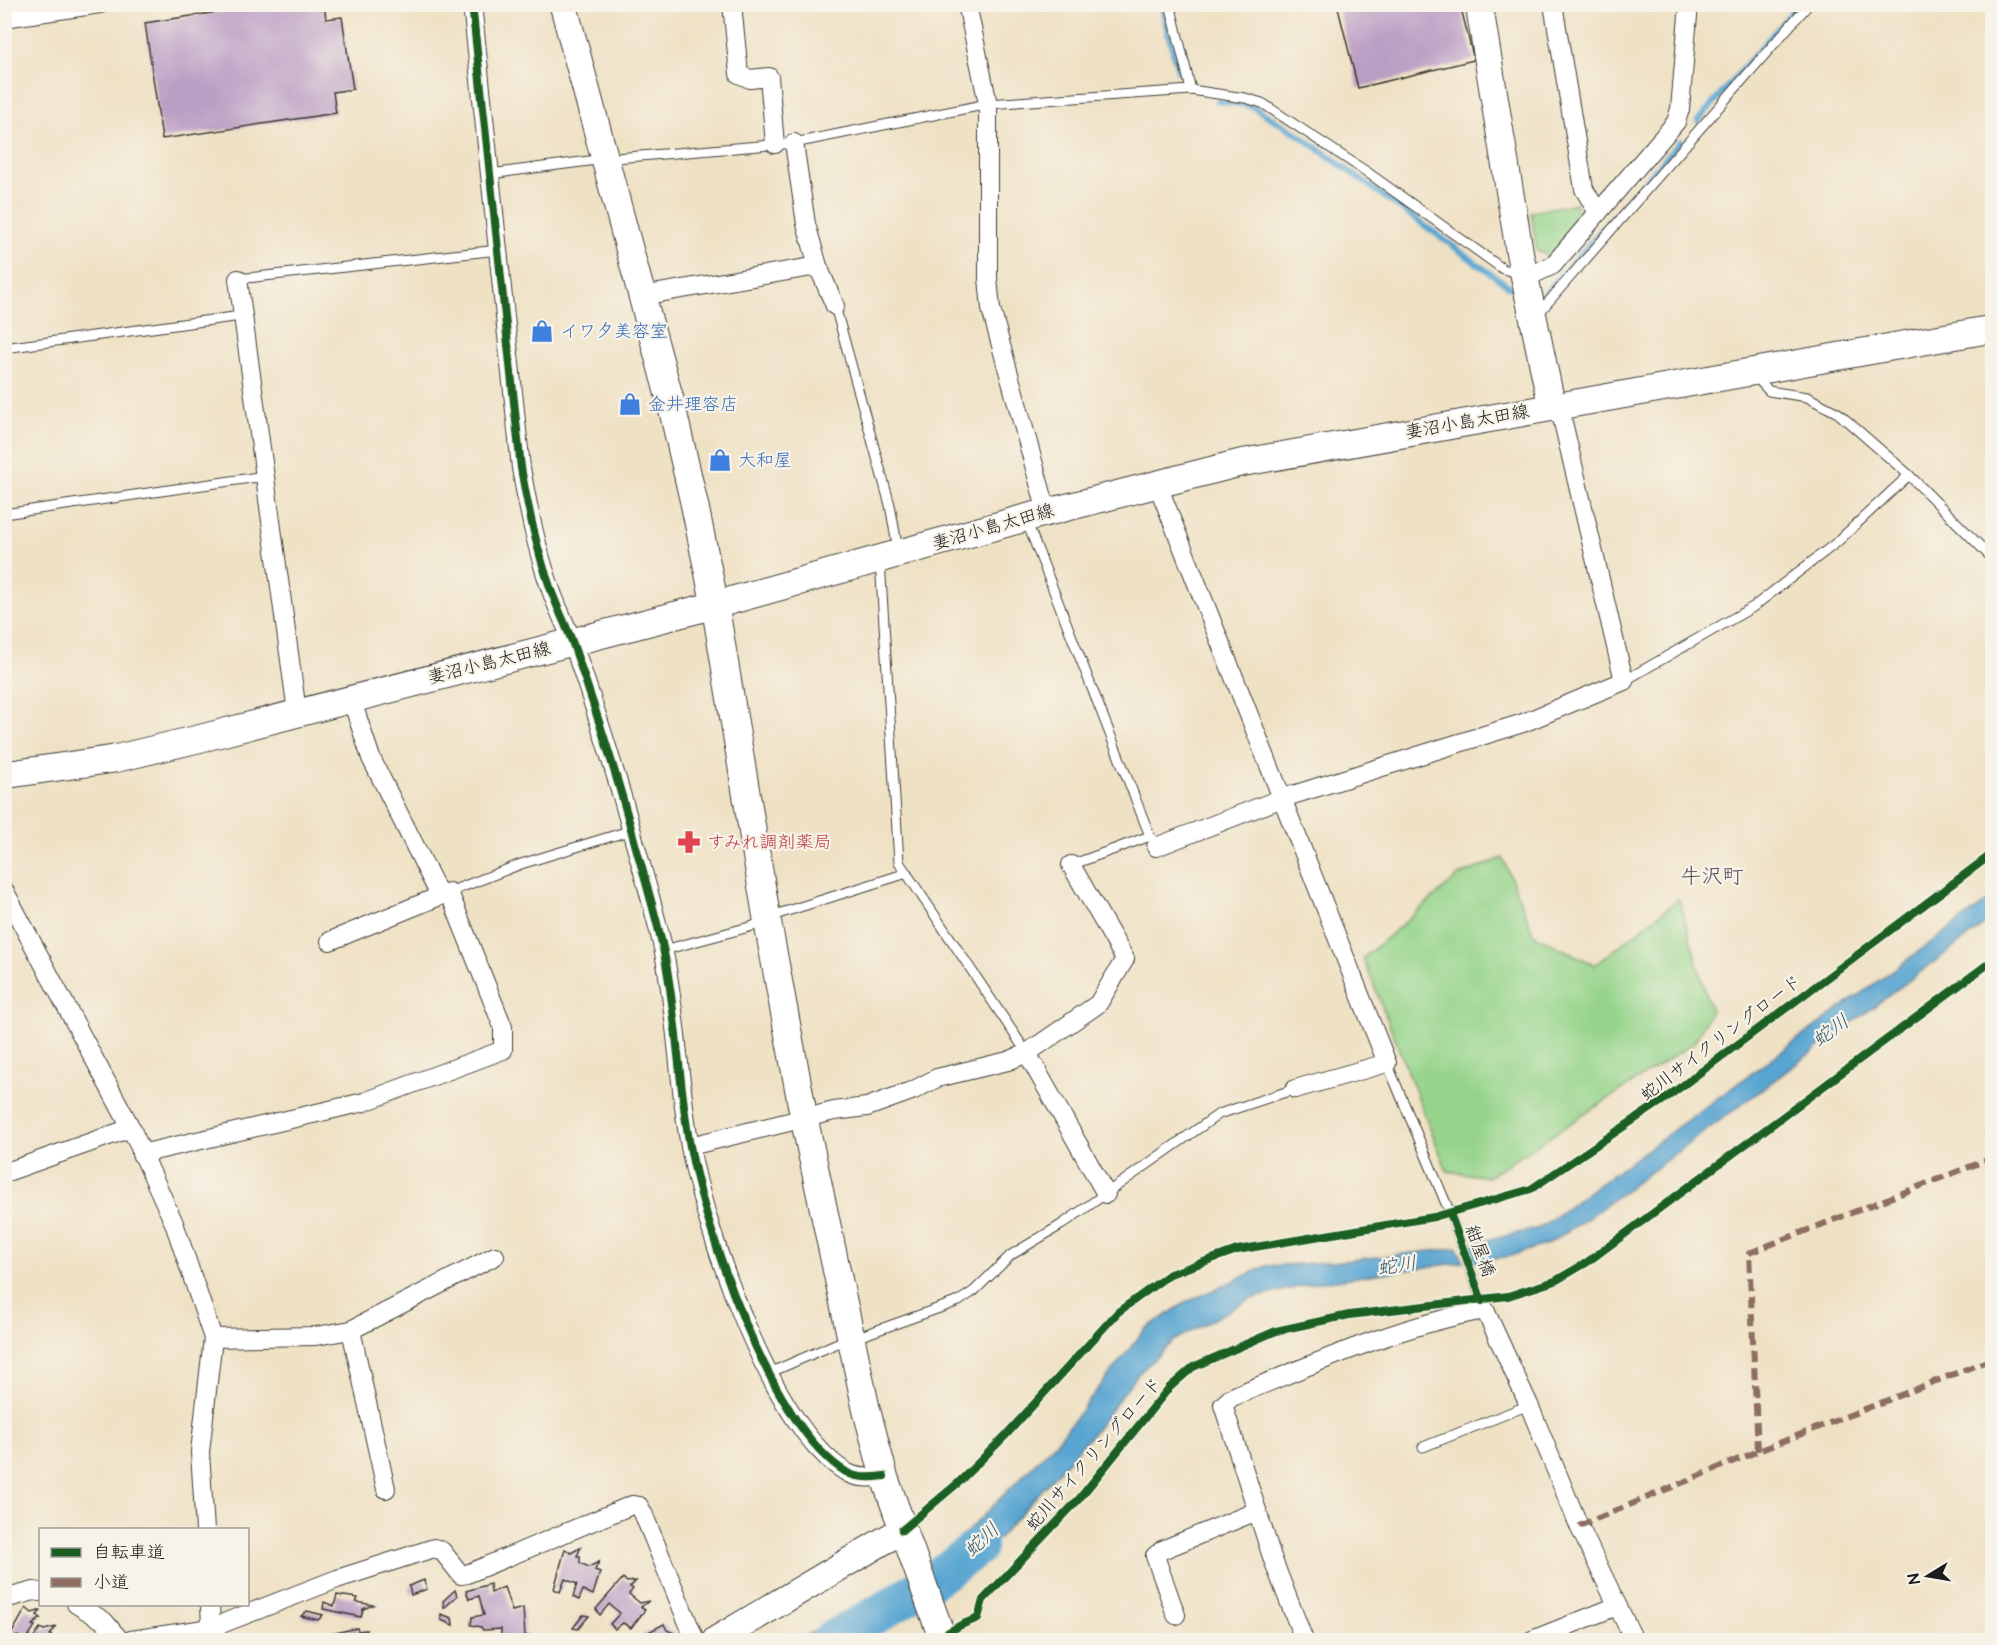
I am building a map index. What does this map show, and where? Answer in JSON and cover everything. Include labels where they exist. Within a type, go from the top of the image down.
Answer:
[{"type":"main road","points":[[563,4],[671,403],[715,605],[767,919],[804,1118],[849,1338],[884,1476],[905,1540],[941,1633]]},
{"type":"main road","points":[[1479,4],[1524,275],[1551,407]]},
{"type":"main road","name":"妻沼小島太田線","points":[[4,775],[114,759],[715,605],[1036,514],[1240,463],[1750,370],[1992,329]]},
{"type":"main road","points":[[716,1641],[905,1540]]},
{"type":"street","points":[[4,18],[100,4]]},
{"type":"street","points":[[472,4],[521,468],[529,513],[549,587],[572,642],[632,830],[663,950],[690,1146],[702,1204],[724,1273],[769,1372],[799,1423],[847,1473],[860,1477],[884,1476]]},
{"type":"street","points":[[732,4],[739,74],[750,79],[769,77],[776,144]]},
{"type":"street","points":[[968,4],[988,104],[988,278],[991,309],[1036,514]]},
{"type":"street","points":[[1553,4],[1584,189],[1598,213]]},
{"type":"street","points":[[1524,275],[1536,273],[1553,265],[1676,122],[1680,109],[1689,4]]},
{"type":"street","points":[[794,143],[806,224],[818,266],[835,306]]},
{"type":"street","points":[[641,296],[818,266]]},
{"type":"street","points":[[238,279],[241,316],[297,712]]},
{"type":"street","points":[[1153,841],[1523,723],[1624,681],[1562,418],[1551,407]]},
{"type":"street","points":[[1157,483],[1280,799],[1387,1063],[1295,1089]]},
{"type":"street","points":[[141,1154],[364,1102],[503,1050],[503,1027],[444,894],[371,758],[351,698]]},
{"type":"street","points":[[690,1146],[804,1118],[886,1102],[937,1078],[976,1071],[1027,1053],[1098,1004],[1125,959],[1071,865]]},
{"type":"street","points":[[4,890],[131,1128],[174,1223],[213,1338],[200,1452],[205,1528]]},
{"type":"street","points":[[330,940],[444,894]]},
{"type":"street","points":[[1027,1053],[1106,1194]]},
{"type":"street","points":[[4,1173],[131,1128]]},
{"type":"street","points":[[213,1338],[316,1336],[351,1330],[495,1256]]},
{"type":"street","points":[[1304,1641],[1223,1411],[1226,1401],[1419,1325],[1485,1310],[1579,1526],[1634,1641]]},
{"type":"street","points":[[351,1330],[386,1489]]},
{"type":"street","points":[[131,1641],[211,1628],[337,1579],[434,1548],[442,1551],[461,1575],[467,1574],[632,1505],[639,1506],[643,1513],[695,1641]]},
{"type":"street","points":[[1176,1615],[1155,1556],[1162,1550],[1257,1511]]},
{"type":"street","points":[[4,1599],[34,1591],[39,1592]]},
{"type":"street","points":[[78,1606],[104,1621],[120,1641]]},
{"type":"street","points":[[210,1606],[211,1628]]},
{"type":"street","points":[[1532,1641],[1617,1606]]},
{"type":"lane","points":[[1170,4],[1191,90]]},
{"type":"lane","points":[[1531,312],[1543,308],[1809,4]]},
{"type":"lane","points":[[490,174],[604,159],[794,143],[988,104],[1191,90],[1245,98],[1262,103],[1367,172],[1503,269],[1524,275]]},
{"type":"lane","points":[[238,279],[498,250]]},
{"type":"lane","points":[[835,306],[890,505],[889,556],[899,862],[1027,1053]]},
{"type":"lane","points":[[4,348],[241,316]]},
{"type":"lane","points":[[1750,370],[1768,391],[1807,397],[1838,413],[1909,475],[1992,558]]},
{"type":"lane","points":[[1624,681],[1753,607],[1836,543],[1909,475]]},
{"type":"lane","points":[[4,514],[265,476]]},
{"type":"lane","points":[[1036,514],[1153,841],[1071,865]]},
{"type":"lane","points":[[444,894],[521,864],[632,830]]},
{"type":"lane","points":[[663,950],[753,926],[767,919],[907,873]]},
{"type":"lane","name":"紺屋橋","points":[[1387,1063],[1453,1221],[1485,1310]]},
{"type":"lane","points":[[769,1372],[849,1338],[861,1336],[959,1301],[974,1291],[1011,1255],[1106,1194],[1219,1114],[1295,1089]]},
{"type":"lane","points":[[1423,1447],[1528,1405]]},
{"type":"green space","points":[[1577,203],[1577,221],[1550,257],[1537,251],[1531,212]]},
{"type":"green space","points":[[1503,858],[1534,935],[1595,965],[1679,899],[1711,1011],[1694,1043],[1488,1177],[1447,1171],[1363,958],[1460,875]]},
{"type":"water","points":[[1992,898],[1992,919],[1588,1218],[1548,1244],[1510,1256],[1472,1262],[1467,1245],[1539,1228]]},
{"type":"water","points":[[1457,1248],[1464,1262],[1314,1283],[1250,1299],[1173,1341],[1136,1376],[1095,1431],[993,1544],[940,1586],[932,1562],[951,1548],[1059,1439],[1145,1329],[1185,1303],[1266,1266],[1333,1262]]},
{"type":"water","points":[[893,1588],[903,1615],[854,1640],[798,1640]]},
{"type":"building","points":[[271,4],[324,4],[326,19],[342,17],[353,89],[333,92],[336,113],[162,139],[145,23]]},
{"type":"building","points":[[1337,4],[1460,4],[1474,60],[1358,88]]},
{"type":"building","points":[[581,1547],[577,1556],[580,1556],[580,1563],[589,1567],[599,1562],[595,1570],[600,1572],[593,1595],[583,1590],[579,1600],[573,1597],[577,1584],[565,1579],[560,1592],[554,1589],[565,1549],[571,1553]]},
{"type":"building","points":[[623,1578],[627,1582],[636,1581],[630,1587],[633,1589],[629,1594],[640,1603],[649,1601],[641,1607],[645,1610],[631,1628],[623,1623],[615,1629],[610,1624],[620,1613],[609,1604],[600,1615],[596,1609]]},
{"type":"building","points":[[424,1580],[427,1589],[411,1595],[409,1586]]},
{"type":"building","points":[[490,1584],[491,1593],[504,1587],[512,1611],[523,1608],[525,1636],[539,1636],[539,1640],[501,1640],[501,1629],[483,1630],[481,1627],[471,1625],[472,1617],[484,1615],[479,1596],[469,1599],[466,1591]]},
{"type":"building","points":[[455,1590],[457,1596],[444,1608],[443,1601]]},
{"type":"building","points":[[337,1595],[358,1598],[356,1602],[373,1605],[363,1609],[361,1617],[323,1609],[324,1602],[334,1606]]},
{"type":"building","points":[[26,1608],[32,1613],[42,1610],[37,1615],[41,1618],[32,1625],[35,1626],[26,1640],[17,1636],[15,1640],[8,1640]]},
{"type":"building","points":[[307,1611],[323,1615],[318,1620],[301,1616]]},
{"type":"building","points":[[441,1614],[452,1618],[453,1625],[441,1620]]},
{"type":"building","points":[[583,1615],[589,1616],[578,1629],[573,1628]]},
{"type":"building","points":[[664,1624],[667,1630],[678,1635],[669,1635],[669,1639],[664,1640],[633,1640]]},
{"type":"building","points":[[56,1627],[50,1635],[55,1638],[54,1640],[32,1640],[40,1628],[44,1630]]},
{"type":"building","points":[[357,1628],[358,1631],[367,1630],[361,1640],[337,1640],[335,1633]]},
{"type":"waterway","points":[[1161,4],[1178,71]]},
{"type":"waterway","points":[[1698,121],[1799,4]]},
{"type":"waterway","points":[[1218,101],[1251,106],[1295,132],[1511,288]]},
{"type":"waterway","points":[[1542,297],[1681,141]]},
{"type":"waterway","name":"蛇川","points":[[830,1640],[906,1597],[978,1547]]},
{"type":"marked path","points":[[1758,1451],[1749,1253],[1992,1158]]},
{"type":"marked path","points":[[1579,1526],[1751,1454],[1992,1359]]},
{"type":"cycle path","points":[[472,4],[521,468],[545,572],[573,644],[605,741],[663,948],[690,1146],[710,1226],[746,1324],[768,1371],[792,1414],[818,1449],[846,1472],[859,1477],[884,1476]]},
{"type":"cycle path","name":"蛇川サイクリングロード","points":[[902,1530],[958,1483],[1005,1436],[1118,1312],[1170,1274],[1237,1250],[1434,1217],[1531,1189],[1662,1101],[1992,854]]},
{"type":"cycle path","name":"蛇川サイクリングロード","points":[[935,1640],[978,1618],[983,1600],[1079,1499],[1169,1388],[1193,1367],[1276,1331],[1349,1315],[1508,1296],[1555,1281],[1586,1263],[1992,961]]},
{"type":"cycle path","points":[[1450,1213],[1482,1301]]},
{"type":"place","name":"イワ夕美容室","points":[[542,331]]},
{"type":"place","name":"金井理容店","points":[[630,404]]},
{"type":"place","name":"大和屋","points":[[720,460]]},
{"type":"place","name":"すみれ調剤薬局","points":[[689,842]]},
{"type":"district","name":"牛沢町","points":[[1712,876]]}]
